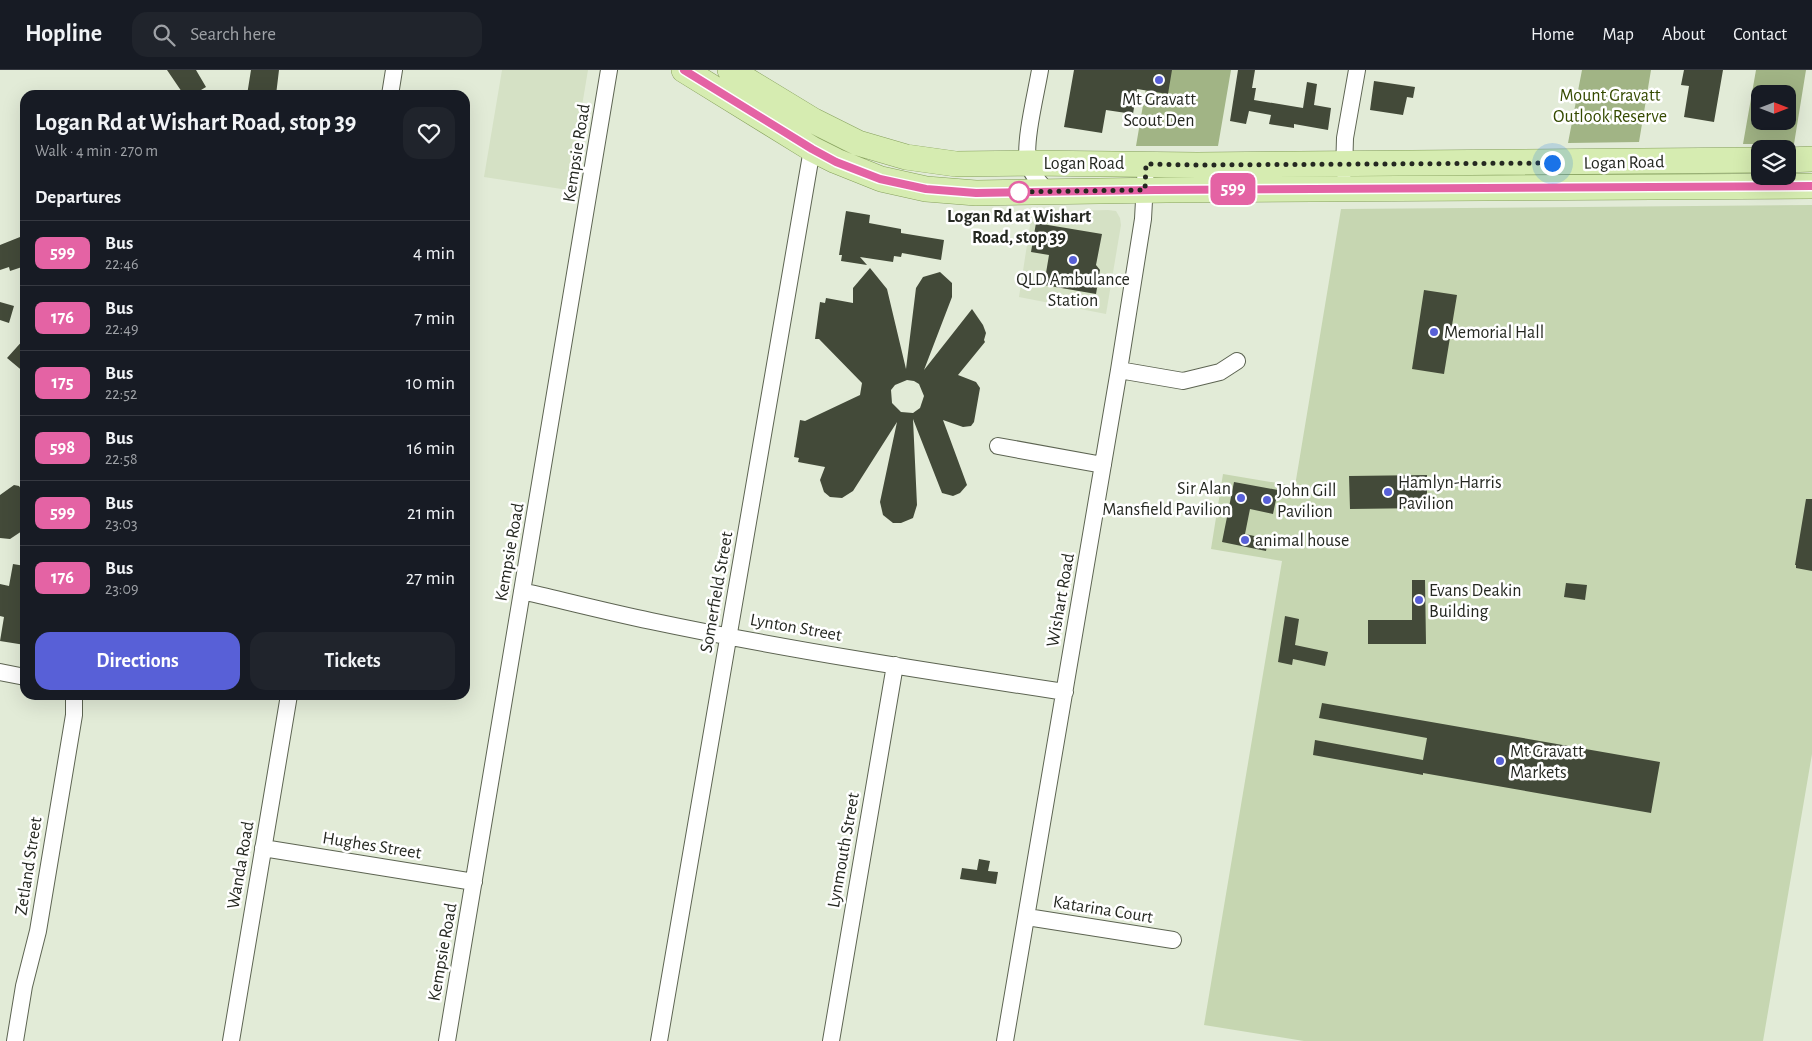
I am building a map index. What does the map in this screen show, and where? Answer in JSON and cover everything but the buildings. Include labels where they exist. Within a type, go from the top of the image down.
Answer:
[{"type":"main road","name":"Logan Road","points":[[684,70],[812,149],[859,172],[899,184],[926,189],[976,193],[1145,190],[1344,176],[1751,160]]},
{"type":"main road","name":"Logan Road","points":[[730,70],[837,134],[884,152],[927,161],[956,164],[1197,165],[1344,176],[1812,186]]},
{"type":"main road","points":[[1796,160],[1812,159]]},
{"type":"street","points":[[391,90],[394,70]]},
{"type":"street","name":"Kempsie Road","points":[[447,1041],[610,70]]},
{"type":"street","points":[[1040,70],[1028,144],[1029,163],[1036,179],[1047,191]]},
{"type":"street","points":[[1344,176],[1345,138],[1357,70]]},
{"type":"street","name":"Somerfield Street","points":[[659,1041],[812,149]]},
{"type":"street","name":"Wishart Road","points":[[1005,1041],[1028,916],[1140,241],[1146,164]]},
{"type":"street","points":[[1119,370],[1183,381],[1220,372],[1237,361]]},
{"type":"street","points":[[998,446],[1103,465]]},
{"type":"street","name":"Lynton Street","points":[[522,591],[651,621],[729,636],[1065,692]]},
{"type":"street","name":"Lynmouth Street","points":[[831,1041],[895,665]]},
{"type":"street","points":[[0,672],[20,676]]},
{"type":"street","name":"Zetland Street","points":[[14,1041],[24,986],[38,931],[74,715],[75,700]]},
{"type":"street","name":"Wanda Road","points":[[231,1041],[288,700]]},
{"type":"street","name":"Hughes Street","points":[[263,848],[474,882]]},
{"type":"street","name":"Katarina Court","points":[[1028,916],[1173,940]]},
{"type":"shaded area","points":[[502,70],[588,70],[568,190],[484,177]]},
{"type":"shaded area","points":[[1812,205],[1812,754],[1763,1041],[1304,1041],[1204,1025],[1282,561],[1211,549],[1223,474],[1295,486],[1341,209]]},
{"type":"shaded area","points":[[1116,211],[1121,225],[1106,314],[1019,297],[1032,212]]},
{"type":"green space","points":[[1149,70],[1231,70],[1218,146],[1136,146]]},
{"type":"green space","name":"Mount Gravatt Outlook Reserve","points":[[1582,70],[1651,70],[1639,142],[1568,143]]},
{"type":"green space","points":[[1756,70],[1806,70],[1795,140],[1751,140],[1751,144],[1743,144],[1751,98],[1751,130],[1796,130],[1796,85],[1753,85]]},
{"type":"bus line","name":"599","points":[[684,70],[836,162],[880,179],[926,189],[976,193],[1155,190],[1812,186]]},
{"type":"place","name":"Mt Gravatt Scout Den","points":[[1159,80]]},
{"type":"place","name":"Logan Rd at Wishart Road, stop 39","points":[[1019,192]]},
{"type":"place","name":"QLD Ambulance Station","points":[[1073,260]]},
{"type":"place","name":"Memorial Hall","points":[[1434,332]]},
{"type":"place","name":"Hamlyn-Harris Pavilion","points":[[1388,492]]},
{"type":"place","name":"Sir Alan Mansfield Pavilion","points":[[1241,498]]},
{"type":"place","name":"John Gill Pavilion","points":[[1267,500]]},
{"type":"place","name":"animal house","points":[[1245,540]]},
{"type":"place","name":"Evans Deakin Building","points":[[1419,600]]},
{"type":"place","name":"Mt Gravatt Markets","points":[[1500,761]]},
{"type":"route","points":[[1019,192],[1012,192],[1145,190],[1146,164],[1552,163]]}]
